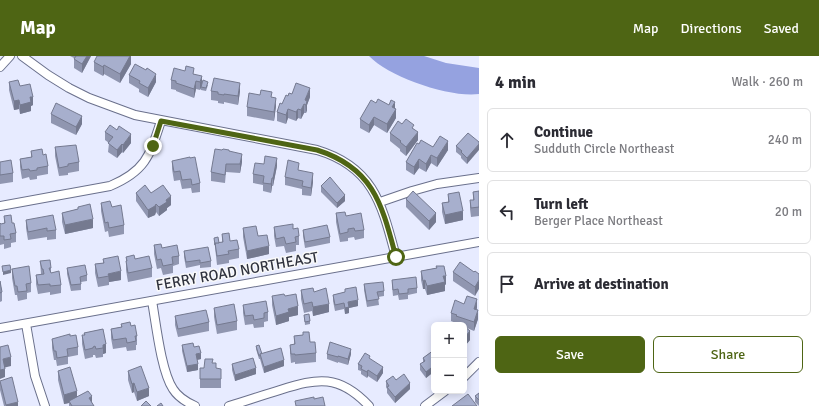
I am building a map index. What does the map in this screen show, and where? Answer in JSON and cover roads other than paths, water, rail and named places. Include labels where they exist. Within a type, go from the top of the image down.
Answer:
[{"type":"street","points":[[0,67],[10,56]]},
{"type":"street","points":[[22,56],[48,75],[89,98],[135,115],[317,150],[340,158],[359,173],[374,191],[380,202],[387,222],[396,257]]},
{"type":"street","points":[[0,206],[110,186],[123,181],[137,171],[144,162],[153,146],[161,121]]},
{"type":"street","points":[[380,202],[412,190],[437,184],[479,178]]},
{"type":"street","name":"FERRY ROAD NORTHEAST","points":[[0,328],[479,242]]},
{"type":"street","points":[[152,301],[167,378],[177,394],[195,406]]},
{"type":"street","points":[[26,324],[35,376],[45,406]]},
{"type":"street","points":[[467,374],[479,362]]},
{"type":"street","points":[[230,406],[301,383],[318,381],[335,383],[344,386],[360,396],[369,406]]},
{"type":"street","points":[[425,406],[441,394]]},
{"type":"water","points":[[369,56],[424,56],[446,63],[479,68],[479,94],[452,93],[421,84],[405,78],[378,64]]}]
